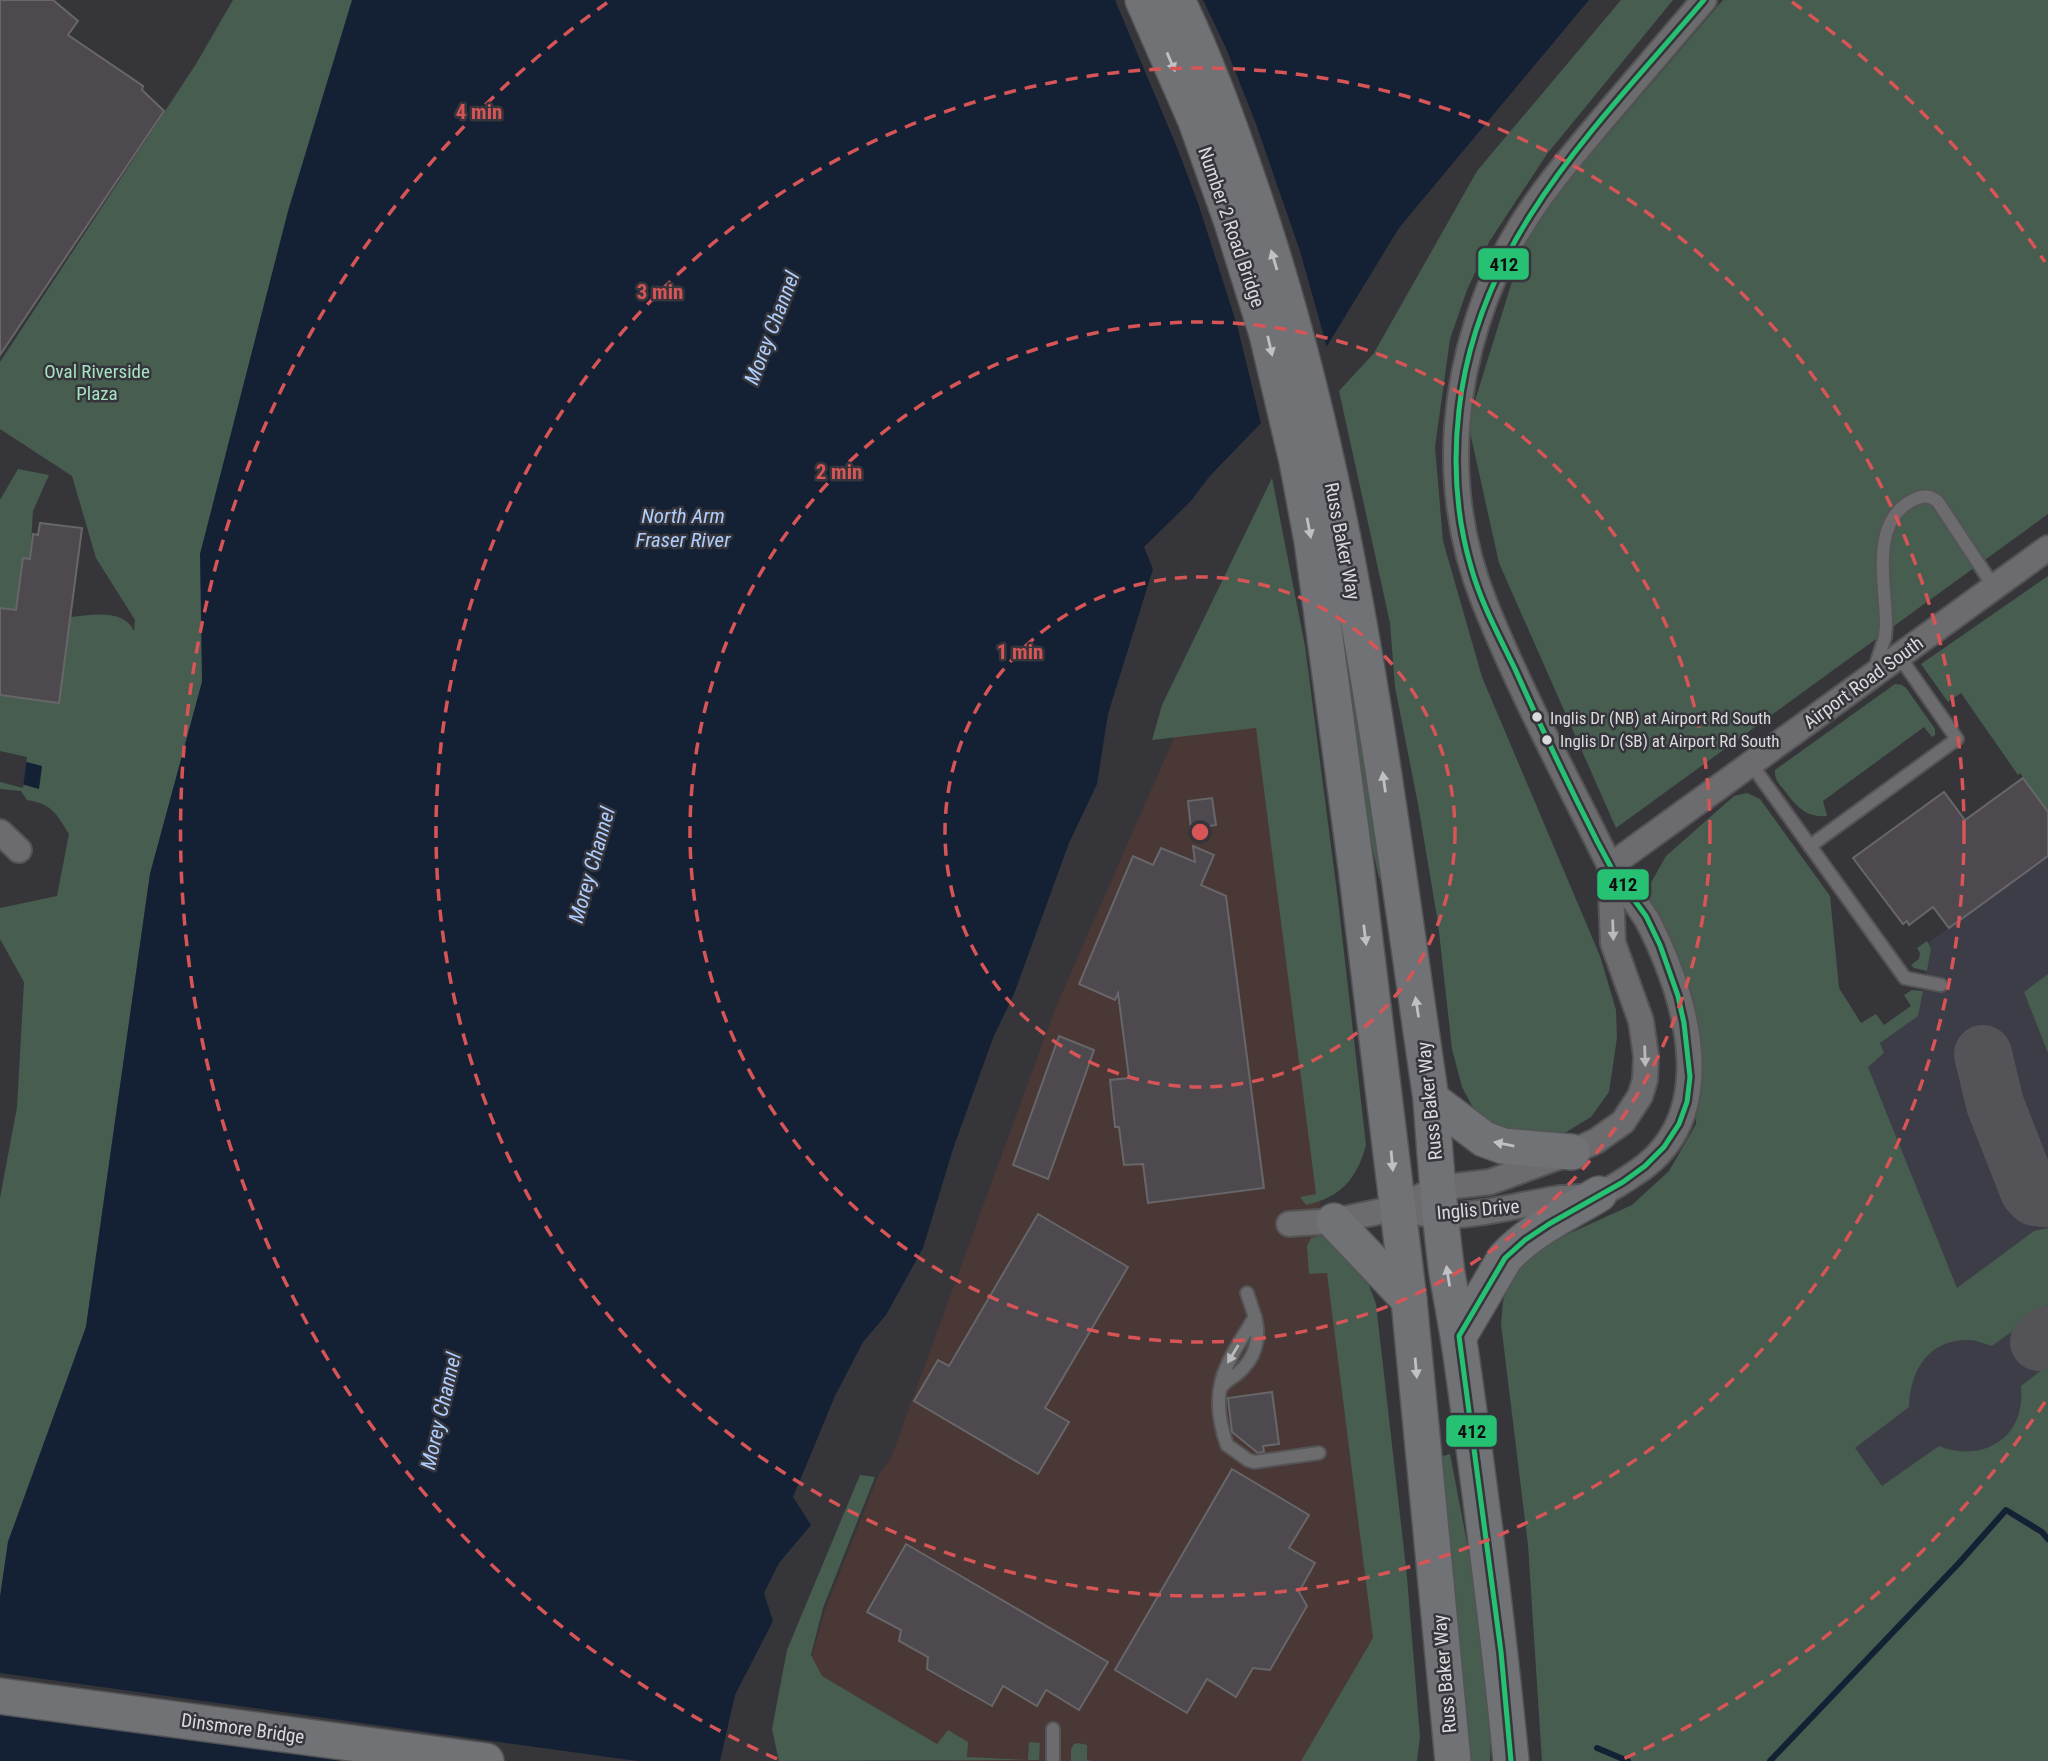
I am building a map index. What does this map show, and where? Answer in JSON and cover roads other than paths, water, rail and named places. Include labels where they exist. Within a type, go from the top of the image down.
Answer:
[{"type":"main road","name":"Number 2 Road Bridge","points":[[1143,0],[1196,121],[1310,453]]},
{"type":"main road","name":"Number 2 Road Bridge","points":[[1177,0],[1223,109],[1259,211],[1296,330],[1310,453]]},
{"type":"main road","name":"Russ Baker Way","points":[[1310,453],[1367,678],[1431,1099],[1447,1272],[1459,1336],[1501,1652],[1511,1761]]},
{"type":"main road","name":"Russ Baker Way","points":[[1310,453],[1323,610],[1409,1300],[1453,1761]]},
{"type":"main road","points":[[1431,1099],[1484,1139],[1503,1146],[1572,1152]]},
{"type":"main road","points":[[1459,1336],[1505,1258],[1540,1228],[1599,1194]]},
{"type":"main road","points":[[1334,1221],[1409,1300]]},
{"type":"main road","name":"Dinsmore Bridge","points":[[0,1696],[486,1761]]},
{"type":"street","name":"Inglis Drive","points":[[1397,1208],[1440,1202],[1599,1194],[1640,1170],[1659,1154],[1679,1124],[1689,1088],[1688,1043],[1676,991],[1649,923],[1610,866],[1486,607],[1471,568],[1457,498],[1457,431],[1459,404],[1475,328],[1519,228],[1570,159],[1704,0]]},
{"type":"street","name":"Airport Road South","points":[[1610,866],[2048,548]]},
{"type":"street","points":[[0,832],[19,850]]},
{"type":"street","name":"Inglis Drive","points":[[1440,1202],[1596,1141],[1623,1122],[1640,1096],[1645,1080],[1646,1056],[1641,1021],[1613,943],[1610,866]]},
{"type":"street","points":[[1289,1224],[1334,1221],[1397,1208]]},
{"type":"lane","points":[[1872,675],[1882,649],[1886,625],[1883,542],[1891,520],[1904,505],[1923,496],[1934,498],[1994,587]]},
{"type":"lane","points":[[1810,846],[1957,739],[1899,656]]},
{"type":"lane","points":[[1751,764],[1906,978],[1941,985]]},
{"type":"lane","points":[[1247,1293],[1258,1329],[1257,1345],[1242,1368],[1218,1391],[1219,1415],[1227,1445],[1232,1451],[1254,1462],[1319,1452]]},
{"type":"lane","points":[[1053,1729],[1053,1761]]},
{"type":"water","name":"North Arm Fraser River","points":[[352,0],[1589,0],[1399,228],[1313,369],[1209,477],[1191,501],[1144,547],[1153,569],[1108,714],[1097,784],[1069,843],[1014,994],[993,1038],[953,1149],[923,1248],[886,1315],[863,1342],[835,1396],[793,1497],[811,1525],[779,1563],[764,1593],[773,1621],[735,1695],[720,1761],[0,1761],[0,1596],[8,1542],[86,1327],[150,874],[202,682],[200,554],[288,211]]},
{"type":"water","points":[[0,755],[42,766],[39,789],[0,778]]},
{"type":"waterway","points":[[1770,1761],[2006,1510],[2042,1532],[2048,1539]]},
{"type":"waterway","points":[[1597,1748],[1628,1761]]},
{"type":"place","name":"Inglis Dr (NB) at Airport Rd South","points":[[1537,717]]},
{"type":"place","name":"Inglis Dr (SB) at Airport Rd South","points":[[1547,740]]},
{"type":"water label","name":"Morey Channel","points":[[772,328]]},
{"type":"water label","name":"Morey Channel","points":[[592,865]]},
{"type":"water label","name":"Morey Channel","points":[[441,1411]]},
{"type":"park label","name":"Oval Riverside Plaza","points":[[97,382]]}]
